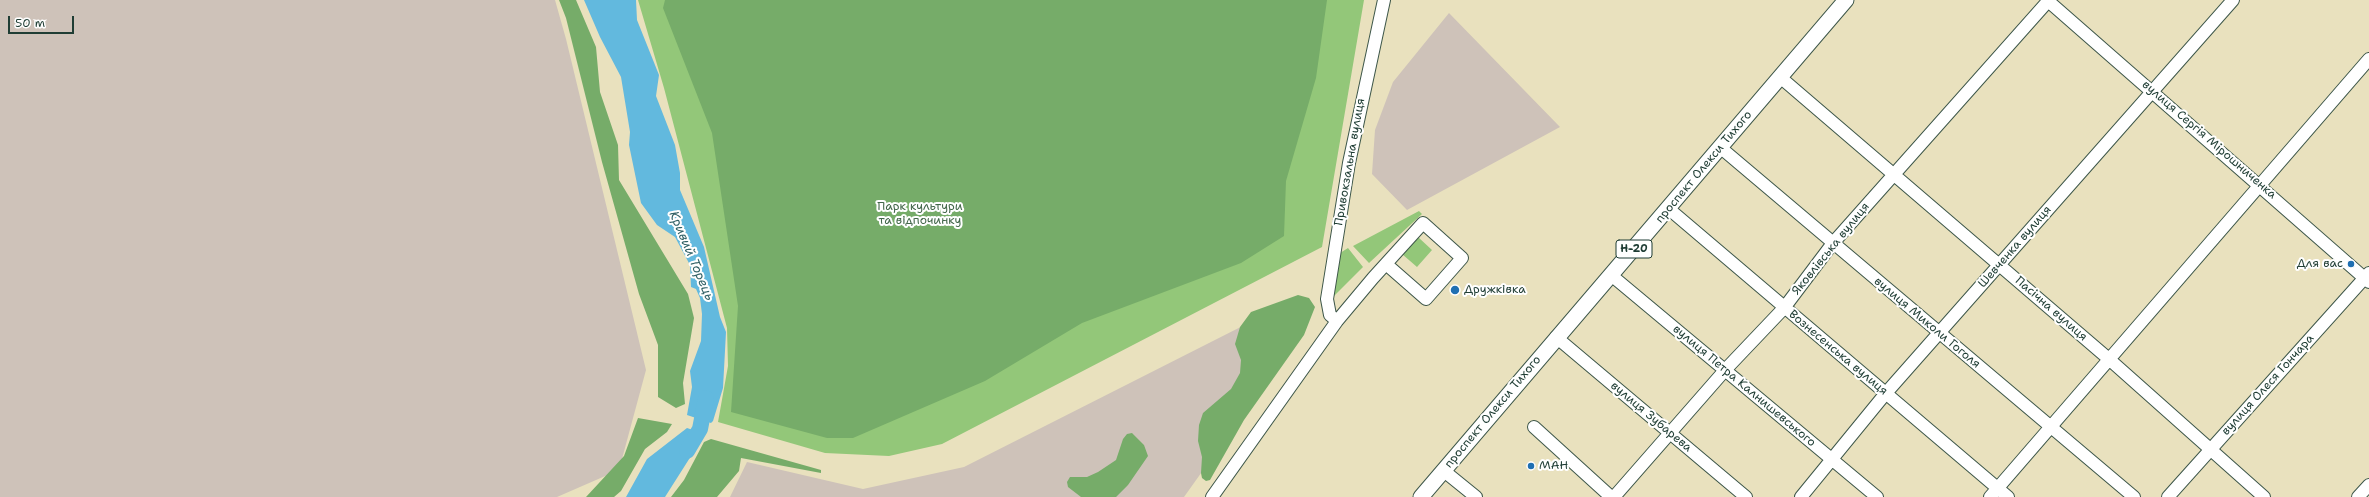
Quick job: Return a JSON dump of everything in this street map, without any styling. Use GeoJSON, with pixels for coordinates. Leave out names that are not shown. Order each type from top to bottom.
{"type":"FeatureCollection","features":[{"type":"Feature","properties":{"kind":"main road","name":"проспект Олекси Тихого"},"geometry":{"type":"LineString","coordinates":[[1421,497],[1556,337],[1669,209],[1846,0]]}},
{"type":"Feature","properties":{"kind":"street","name":"Привокзальна вулиця"},"geometry":{"type":"LineString","coordinates":[[1337,321],[1330,314],[1327,299],[1348,163],[1384,0]]}},
{"type":"Feature","properties":{"kind":"street","name":"вулиця Сергія Мірошниченка"},"geometry":{"type":"LineString","coordinates":[[2048,0],[2261,186],[2368,277]]}},
{"type":"Feature","properties":{"kind":"street","name":"Яковлівська вулиця"},"geometry":{"type":"LineString","coordinates":[[1612,497],[1670,434],[1726,369],[1784,308],[1833,243],[2048,0]]}},
{"type":"Feature","properties":{"kind":"street","name":"Шевченка вулиця"},"geometry":{"type":"LineString","coordinates":[[1801,497],[1832,461],[1886,393],[2233,0]]}},
{"type":"Feature","properties":{"kind":"street"},"geometry":{"type":"LineString","coordinates":[[1994,493],[2261,186],[2369,59]]}},
{"type":"Feature","properties":{"kind":"street","name":"Пасічна вулиця"},"geometry":{"type":"LineString","coordinates":[[1780,77],[2110,360],[2264,497]]}},
{"type":"Feature","properties":{"kind":"street","name":"вулиця Миколи Гоголя"},"geometry":{"type":"LineString","coordinates":[[1721,148],[2134,497]]}},
{"type":"Feature","properties":{"kind":"street","name":"Вознесенська вулиця"},"geometry":{"type":"LineString","coordinates":[[1669,209],[1886,393],[1994,493],[2008,497]]}},
{"type":"Feature","properties":{"kind":"street"},"geometry":{"type":"LineString","coordinates":[[1212,497],[1337,321],[1386,264],[1423,223],[1462,258],[1426,299],[1386,264]]}},
{"type":"Feature","properties":{"kind":"street","name":"вулиця Петра Калнишевського"},"geometry":{"type":"LineString","coordinates":[[1612,275],[1726,369],[1832,461],[1878,497]]}},
{"type":"Feature","properties":{"kind":"street","name":"вулиця Олеся Гончара"},"geometry":{"type":"LineString","coordinates":[[2168,497],[2368,277]]}},
{"type":"Feature","properties":{"kind":"street","name":"вулиця Зубарева"},"geometry":{"type":"LineString","coordinates":[[1556,337],[1746,497]]}},
{"type":"Feature","properties":{"kind":"street"},"geometry":{"type":"LineString","coordinates":[[1534,427],[1612,497]]}},
{"type":"Feature","properties":{"kind":"street"},"geometry":{"type":"LineString","coordinates":[[1444,471],[1476,497]]}},
{"type":"Feature","properties":{"kind":"street"},"geometry":{"type":"LineString","coordinates":[[2358,497],[2369,485]]}},
{"type":"Feature","properties":{"kind":"shaded area"},"geometry":{"type":"Polygon","coordinates":[[[0,0],[555,0],[566,39],[646,370],[619,470],[557,497],[0,497],[0,0]]]}},
{"type":"Feature","properties":{"kind":"shaded area"},"geometry":{"type":"Polygon","coordinates":[[[1449,13],[1560,127],[1407,210],[1372,174],[1375,130],[1393,82],[1449,13]]]}},
{"type":"Feature","properties":{"kind":"shaded area"},"geometry":{"type":"Polygon","coordinates":[[[1292,301],[1308,323],[1184,497],[730,497],[747,462],[863,489],[964,467],[1292,301]]]}},
{"type":"Feature","properties":{"kind":"green space"},"geometry":{"type":"Polygon","coordinates":[[[559,0],[576,0],[596,47],[600,92],[618,145],[619,180],[688,294],[694,318],[683,383],[685,404],[676,408],[658,397],[658,345],[639,294],[602,162],[566,18],[559,0]]]}},
{"type":"Feature","properties":{"kind":"green space","name":"Парк культури та відпочинку"},"geometry":{"type":"Polygon","coordinates":[[[638,0],[1364,0],[1322,247],[942,444],[889,456],[825,453],[718,422],[728,366],[727,328],[664,88],[638,0]]]}},
{"type":"Feature","properties":{"kind":"green space","name":"Парк культури та відпочинку"},"geometry":{"type":"Polygon","coordinates":[[[665,0],[1327,0],[1316,78],[1286,181],[1284,236],[1241,263],[1082,323],[985,381],[853,438],[827,438],[731,412],[738,306],[712,133],[663,8],[665,0]]]}},
{"type":"Feature","properties":{"kind":"green space"},"geometry":{"type":"Polygon","coordinates":[[[1419,211],[1422,214],[1369,263],[1353,246],[1419,211]]]}},
{"type":"Feature","properties":{"kind":"green space"},"geometry":{"type":"Polygon","coordinates":[[[1418,237],[1432,250],[1417,267],[1402,254],[1418,237]]]}},
{"type":"Feature","properties":{"kind":"green space"},"geometry":{"type":"Polygon","coordinates":[[[1348,248],[1363,267],[1332,298],[1337,255],[1348,248]]]}},
{"type":"Feature","properties":{"kind":"green space"},"geometry":{"type":"Polygon","coordinates":[[[1298,295],[1309,298],[1315,307],[1304,335],[1244,420],[1210,480],[1206,481],[1202,478],[1201,473],[1202,457],[1198,441],[1199,425],[1203,413],[1231,389],[1240,373],[1241,360],[1235,344],[1240,327],[1251,312],[1298,295]]]}},
{"type":"Feature","properties":{"kind":"green space"},"geometry":{"type":"Polygon","coordinates":[[[638,418],[672,424],[667,432],[645,449],[621,491],[614,497],[586,497],[624,456],[638,418]]]}},
{"type":"Feature","properties":{"kind":"green space"},"geometry":{"type":"Polygon","coordinates":[[[1132,433],[1144,445],[1148,456],[1128,485],[1116,497],[1081,497],[1068,487],[1067,482],[1070,477],[1087,477],[1098,472],[1116,460],[1123,439],[1127,434],[1132,433]]]}},
{"type":"Feature","properties":{"kind":"green space"},"geometry":{"type":"Polygon","coordinates":[[[711,439],[821,470],[821,473],[741,458],[739,471],[717,497],[671,497],[684,480],[704,442],[711,439]]]}},
{"type":"Feature","properties":{"kind":"water"},"geometry":{"type":"Polygon","coordinates":[[[584,0],[636,0],[637,20],[659,75],[656,96],[675,145],[680,173],[680,190],[704,247],[720,317],[726,332],[723,388],[713,421],[711,423],[687,415],[692,387],[690,371],[701,341],[702,314],[700,298],[696,289],[691,287],[690,265],[675,237],[657,225],[641,203],[629,145],[630,132],[621,77],[600,37],[584,0]]]}},
{"type":"Feature","properties":{"kind":"water"},"geometry":{"type":"Polygon","coordinates":[[[687,428],[705,434],[665,497],[626,497],[647,459],[687,428]]]}},
{"type":"Feature","properties":{"kind":"waterway","name":"Кривий Торець"},"geometry":{"type":"LineString","coordinates":[[687,451],[700,429],[706,398]]}},
{"type":"Feature","properties":{"kind":"place","name":"Для вас"},"geometry":{"type":"Point","coordinates":[2351,264]}},
{"type":"Feature","properties":{"kind":"place","name":"Дружківка"},"geometry":{"type":"Point","coordinates":[1455,290]}},
{"type":"Feature","properties":{"kind":"place","name":"МАН"},"geometry":{"type":"Point","coordinates":[1531,466]}}]}
